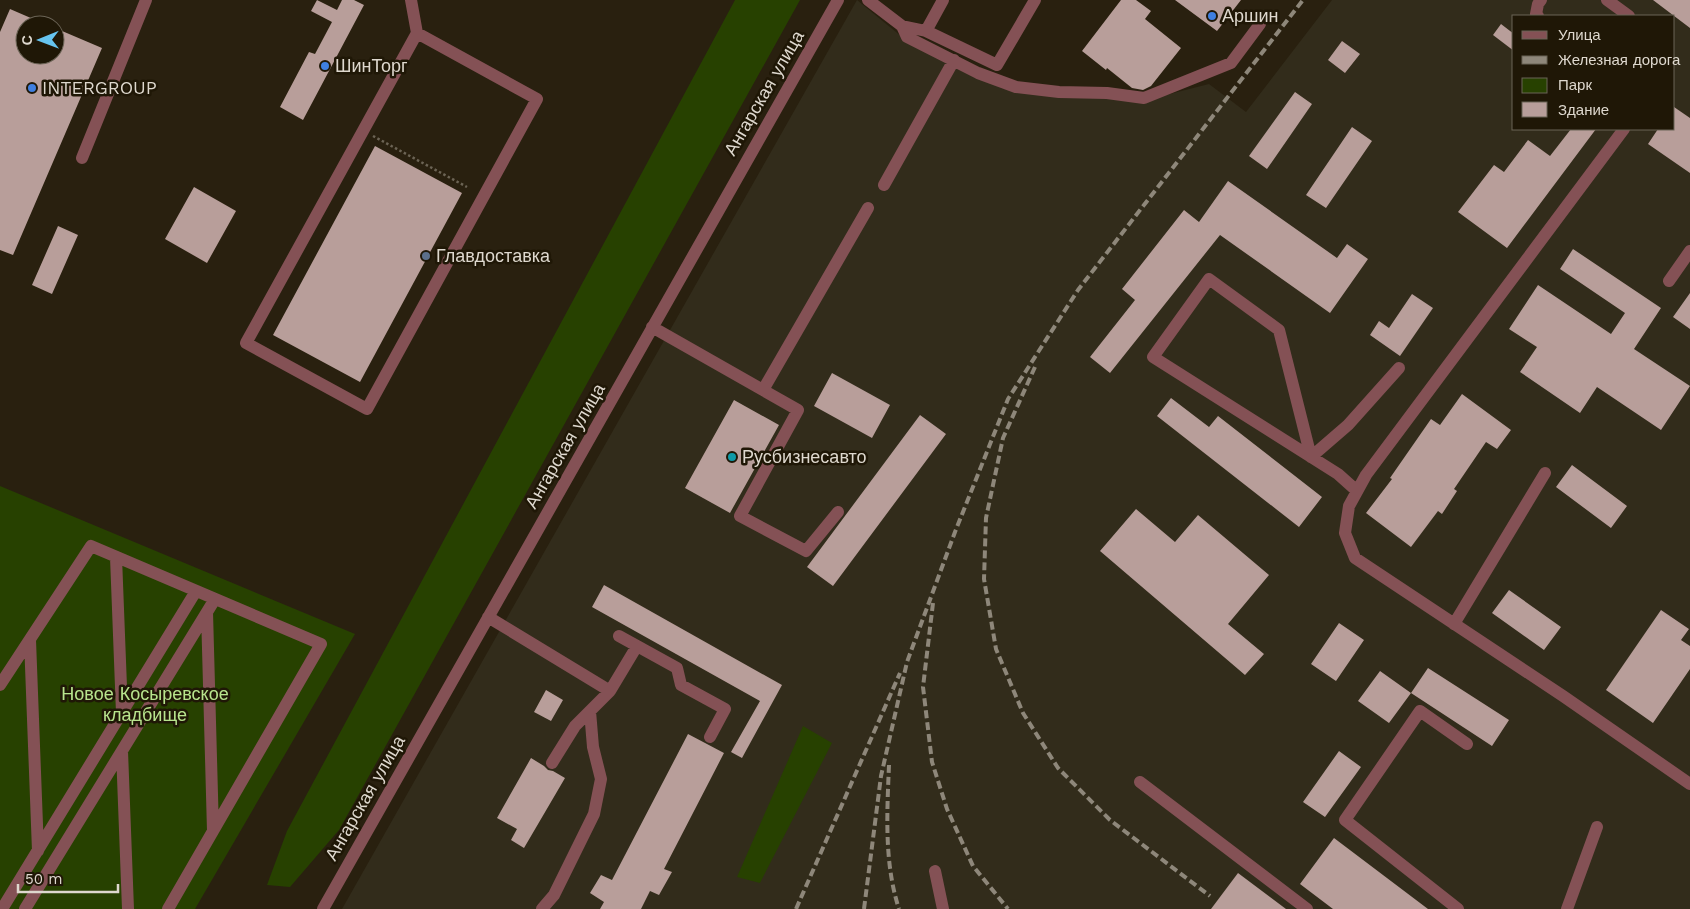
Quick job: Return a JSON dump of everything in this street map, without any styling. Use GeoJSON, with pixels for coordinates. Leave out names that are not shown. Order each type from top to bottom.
{"type":"FeatureCollection","features":[{"type":"Feature","properties":{"kind":"street"},"geometry":{"type":"LineString","coordinates":[[82,158],[146,0]]}},
{"type":"Feature","properties":{"kind":"street"},"geometry":{"type":"LineString","coordinates":[[411,0],[417,33],[246,343],[367,409],[537,99],[417,33]]}},
{"type":"Feature","properties":{"kind":"street","name":"Ангарская улица"},"geometry":{"type":"LineString","coordinates":[[323,909],[838,0]]}},
{"type":"Feature","properties":{"kind":"street"},"geometry":{"type":"LineString","coordinates":[[868,0],[902,26],[926,31],[997,65],[1035,0]]}},
{"type":"Feature","properties":{"kind":"street"},"geometry":{"type":"LineString","coordinates":[[926,31],[944,0]]}},
{"type":"Feature","properties":{"kind":"street"},"geometry":{"type":"LineString","coordinates":[[1537,15],[1538,4],[1541,0]]}},
{"type":"Feature","properties":{"kind":"street"},"geometry":{"type":"LineString","coordinates":[[1607,0],[1628,15]]}},
{"type":"Feature","properties":{"kind":"street"},"geometry":{"type":"LineString","coordinates":[[902,26],[907,37],[978,72],[1016,87],[1059,92],[1106,93],[1144,98],[1230,63],[1260,24]]}},
{"type":"Feature","properties":{"kind":"street"},"geometry":{"type":"LineString","coordinates":[[884,185],[954,60]]}},
{"type":"Feature","properties":{"kind":"street"},"geometry":{"type":"LineString","coordinates":[[1623,130],[1366,476],[1349,506],[1345,533],[1355,558],[1690,784]]}},
{"type":"Feature","properties":{"kind":"street"},"geometry":{"type":"LineString","coordinates":[[764,390],[868,208]]}},
{"type":"Feature","properties":{"kind":"street"},"geometry":{"type":"LineString","coordinates":[[1669,281],[1690,251]]}},
{"type":"Feature","properties":{"kind":"street"},"geometry":{"type":"LineString","coordinates":[[1311,457],[1279,330],[1209,279],[1153,357],[1311,457],[1338,474],[1357,491]]}},
{"type":"Feature","properties":{"kind":"street"},"geometry":{"type":"LineString","coordinates":[[652,327],[798,410],[740,516],[806,552],[838,512]]}},
{"type":"Feature","properties":{"kind":"street"},"geometry":{"type":"LineString","coordinates":[[1311,457],[1348,425],[1399,368]]}},
{"type":"Feature","properties":{"kind":"street"},"geometry":{"type":"LineString","coordinates":[[1454,624],[1545,473]]}},
{"type":"Feature","properties":{"kind":"street"},"geometry":{"type":"LineString","coordinates":[[0,685],[91,546],[321,644],[168,909]]}},
{"type":"Feature","properties":{"kind":"street"},"geometry":{"type":"LineString","coordinates":[[116,556],[122,713]]}},
{"type":"Feature","properties":{"kind":"street"},"geometry":{"type":"LineString","coordinates":[[2,909],[196,591]]}},
{"type":"Feature","properties":{"kind":"street"},"geometry":{"type":"LineString","coordinates":[[25,909],[215,599]]}},
{"type":"Feature","properties":{"kind":"street"},"geometry":{"type":"LineString","coordinates":[[207,612],[213,830]]}},
{"type":"Feature","properties":{"kind":"street"},"geometry":{"type":"LineString","coordinates":[[488,618],[610,691]]}},
{"type":"Feature","properties":{"kind":"street"},"geometry":{"type":"LineString","coordinates":[[619,636],[677,668],[681,685],[725,709],[710,737]]}},
{"type":"Feature","properties":{"kind":"street"},"geometry":{"type":"LineString","coordinates":[[30,640],[38,851]]}},
{"type":"Feature","properties":{"kind":"street"},"geometry":{"type":"LineString","coordinates":[[552,763],[575,726],[610,691],[638,646]]}},
{"type":"Feature","properties":{"kind":"street"},"geometry":{"type":"LineString","coordinates":[[1458,909],[1345,820],[1420,710],[1467,744]]}},
{"type":"Feature","properties":{"kind":"street"},"geometry":{"type":"LineString","coordinates":[[542,909],[554,895],[594,814],[600,780],[593,747],[590,711]]}},
{"type":"Feature","properties":{"kind":"street"},"geometry":{"type":"LineString","coordinates":[[122,751],[128,909]]}},
{"type":"Feature","properties":{"kind":"street"},"geometry":{"type":"LineString","coordinates":[[1140,782],[1307,909]]}},
{"type":"Feature","properties":{"kind":"street"},"geometry":{"type":"LineString","coordinates":[[1567,909],[1597,827]]}},
{"type":"Feature","properties":{"kind":"street"},"geometry":{"type":"LineString","coordinates":[[935,871],[943,909]]}},
{"type":"Feature","properties":{"kind":"street"},"geometry":{"type":"LineString","coordinates":[[35,893],[36,909]]}},
{"type":"Feature","properties":{"kind":"path"},"geometry":{"type":"LineString","coordinates":[[372,136],[466,187]]}},
{"type":"Feature","properties":{"kind":"shaded area"},"geometry":{"type":"Polygon","coordinates":[[[857,0],[907,41],[1001,88],[1031,94],[1146,100],[1209,84],[1246,112],[1332,0],[1690,0],[1690,909],[342,909],[857,0]]]}},
{"type":"Feature","properties":{"kind":"green space"},"geometry":{"type":"Polygon","coordinates":[[[735,0],[800,0],[339,830],[290,887],[267,885],[287,831],[735,0]]]}},
{"type":"Feature","properties":{"kind":"green space","name":"Новое Косыревское кладбище"},"geometry":{"type":"Polygon","coordinates":[[[0,486],[355,634],[195,909],[0,909],[0,486]]]}},
{"type":"Feature","properties":{"kind":"green space"},"geometry":{"type":"Polygon","coordinates":[[[803,726],[832,743],[760,883],[737,877],[803,726]]]}},
{"type":"Feature","properties":{"kind":"building"},"geometry":{"type":"Polygon","coordinates":[[[317,0],[337,10],[342,0],[354,0],[364,5],[303,120],[280,107],[309,52],[315,54],[332,22],[311,11],[317,0]]]}},
{"type":"Feature","properties":{"kind":"building"},"geometry":{"type":"Polygon","coordinates":[[[1121,0],[1136,0],[1151,11],[1145,19],[1181,48],[1151,86],[1143,90],[1132,88],[1082,51],[1121,0]]]}},
{"type":"Feature","properties":{"kind":"building","name":"Аршин"},"geometry":{"type":"Polygon","coordinates":[[[1175,0],[1241,0],[1217,31],[1175,0]]]}},
{"type":"Feature","properties":{"kind":"building"},"geometry":{"type":"Polygon","coordinates":[[[1653,0],[1690,0],[1690,28],[1653,0]]]}},
{"type":"Feature","properties":{"kind":"building"},"geometry":{"type":"Polygon","coordinates":[[[10,9],[24,15],[15,15],[15,65],[65,65],[65,32],[102,48],[13,255],[0,250],[0,32],[10,9]]]}},
{"type":"Feature","properties":{"kind":"building"},"geometry":{"type":"Polygon","coordinates":[[[1501,24],[1512,32],[1512,49],[1493,35],[1501,24]]]}},
{"type":"Feature","properties":{"kind":"building"},"geometry":{"type":"Polygon","coordinates":[[[1342,41],[1360,54],[1345,73],[1328,60],[1342,41]]]}},
{"type":"Feature","properties":{"kind":"building"},"geometry":{"type":"Polygon","coordinates":[[[1295,92],[1312,104],[1267,169],[1249,156],[1295,92]]]}},
{"type":"Feature","properties":{"kind":"building"},"geometry":{"type":"Polygon","coordinates":[[[1675,108],[1690,118],[1690,173],[1648,144],[1657,130],[1675,130],[1675,108]]]}},
{"type":"Feature","properties":{"kind":"building"},"geometry":{"type":"Polygon","coordinates":[[[1352,127],[1372,141],[1326,208],[1306,195],[1352,127]]]}},
{"type":"Feature","properties":{"kind":"building"},"geometry":{"type":"Polygon","coordinates":[[[1570,130],[1595,130],[1507,248],[1458,212],[1494,165],[1504,172],[1528,140],[1550,156],[1570,130]]]}},
{"type":"Feature","properties":{"kind":"building"},"geometry":{"type":"Polygon","coordinates":[[[375,146],[462,193],[360,382],[273,335],[375,146]]]}},
{"type":"Feature","properties":{"kind":"building"},"geometry":{"type":"Polygon","coordinates":[[[1228,181],[1337,258],[1347,244],[1368,259],[1330,313],[1220,235],[1110,373],[1090,357],[1135,300],[1122,289],[1184,210],[1199,222],[1228,181]]]}},
{"type":"Feature","properties":{"kind":"building"},"geometry":{"type":"Polygon","coordinates":[[[194,187],[236,211],[207,263],[165,239],[194,187]]]}},
{"type":"Feature","properties":{"kind":"building"},"geometry":{"type":"Polygon","coordinates":[[[58,226],[78,235],[52,294],[32,285],[58,226]]]}},
{"type":"Feature","properties":{"kind":"building"},"geometry":{"type":"Polygon","coordinates":[[[1573,249],[1661,308],[1634,349],[1690,386],[1661,430],[1597,387],[1580,413],[1520,372],[1537,347],[1509,329],[1538,285],[1611,334],[1625,313],[1560,269],[1573,249]]]}},
{"type":"Feature","properties":{"kind":"building"},"geometry":{"type":"Polygon","coordinates":[[[1690,293],[1690,329],[1673,317],[1690,293]]]}},
{"type":"Feature","properties":{"kind":"building"},"geometry":{"type":"Polygon","coordinates":[[[1412,294],[1433,308],[1400,356],[1370,335],[1379,321],[1389,328],[1412,294]]]}},
{"type":"Feature","properties":{"kind":"building"},"geometry":{"type":"Polygon","coordinates":[[[832,373],[890,405],[872,438],[814,406],[832,373]]]}},
{"type":"Feature","properties":{"kind":"building"},"geometry":{"type":"Polygon","coordinates":[[[1462,394],[1511,430],[1497,449],[1486,442],[1454,489],[1457,491],[1442,514],[1438,511],[1411,547],[1366,513],[1392,479],[1390,478],[1431,419],[1440,425],[1462,394]]]}},
{"type":"Feature","properties":{"kind":"building"},"geometry":{"type":"Polygon","coordinates":[[[1171,398],[1209,427],[1218,416],[1322,497],[1299,527],[1157,416],[1171,398]]]}},
{"type":"Feature","properties":{"kind":"building","name":"Русбизнесавто"},"geometry":{"type":"Polygon","coordinates":[[[734,400],[779,425],[730,513],[685,488],[734,400]]]}},
{"type":"Feature","properties":{"kind":"building"},"geometry":{"type":"Polygon","coordinates":[[[920,415],[946,434],[833,586],[807,567],[920,415]]]}},
{"type":"Feature","properties":{"kind":"building"},"geometry":{"type":"Polygon","coordinates":[[[1572,465],[1627,506],[1611,528],[1556,487],[1572,465]]]}},
{"type":"Feature","properties":{"kind":"building"},"geometry":{"type":"Polygon","coordinates":[[[1136,509],[1175,542],[1198,515],[1269,575],[1228,624],[1264,654],[1245,675],[1100,551],[1136,509]]]}},
{"type":"Feature","properties":{"kind":"building"},"geometry":{"type":"Polygon","coordinates":[[[604,585],[782,685],[742,758],[731,752],[760,701],[592,607],[604,585]]]}},
{"type":"Feature","properties":{"kind":"building"},"geometry":{"type":"Polygon","coordinates":[[[1509,590],[1561,627],[1544,650],[1492,613],[1509,590]]]}},
{"type":"Feature","properties":{"kind":"building"},"geometry":{"type":"Polygon","coordinates":[[[1661,610],[1689,629],[1681,640],[1690,646],[1690,669],[1653,723],[1606,690],[1661,610]]]}},
{"type":"Feature","properties":{"kind":"building"},"geometry":{"type":"Polygon","coordinates":[[[1339,623],[1364,640],[1336,681],[1311,664],[1339,623]]]}},
{"type":"Feature","properties":{"kind":"building"},"geometry":{"type":"Polygon","coordinates":[[[1428,668],[1509,720],[1492,746],[1411,693],[1428,668]]]}},
{"type":"Feature","properties":{"kind":"building"},"geometry":{"type":"Polygon","coordinates":[[[1380,671],[1411,693],[1389,723],[1358,701],[1380,671]]]}},
{"type":"Feature","properties":{"kind":"building"},"geometry":{"type":"Polygon","coordinates":[[[546,690],[563,700],[551,721],[534,712],[546,690]]]}},
{"type":"Feature","properties":{"kind":"building"},"geometry":{"type":"Polygon","coordinates":[[[688,734],[724,753],[664,869],[672,872],[659,895],[650,891],[641,909],[600,909],[604,902],[590,893],[601,875],[612,880],[688,734]]]}},
{"type":"Feature","properties":{"kind":"building"},"geometry":{"type":"Polygon","coordinates":[[[1339,751],[1361,767],[1325,817],[1303,802],[1339,751]]]}},
{"type":"Feature","properties":{"kind":"building"},"geometry":{"type":"Polygon","coordinates":[[[531,758],[548,770],[565,778],[524,848],[511,840],[517,829],[497,818],[531,758]]]}},
{"type":"Feature","properties":{"kind":"building"},"geometry":{"type":"Polygon","coordinates":[[[1334,838],[1428,909],[1333,909],[1300,884],[1334,838]]]}},
{"type":"Feature","properties":{"kind":"building"},"geometry":{"type":"Polygon","coordinates":[[[1238,873],[1286,909],[1211,909],[1238,873]]]}},
{"type":"Feature","properties":{"kind":"railway"},"geometry":{"type":"LineString","coordinates":[[864,909],[881,776],[907,662],[955,532],[1008,399],[1078,290],[1303,0]]}},
{"type":"Feature","properties":{"kind":"railway"},"geometry":{"type":"LineString","coordinates":[[1035,367],[1003,438],[986,518],[984,579],[996,649],[1023,713],[1058,768],[1110,820],[1210,896]]}},
{"type":"Feature","properties":{"kind":"railway"},"geometry":{"type":"LineString","coordinates":[[933,603],[923,687],[932,762],[947,809],[973,866],[1008,909]]}},
{"type":"Feature","properties":{"kind":"railway"},"geometry":{"type":"LineString","coordinates":[[796,909],[900,673]]}},
{"type":"Feature","properties":{"kind":"railway"},"geometry":{"type":"LineString","coordinates":[[889,765],[887,820],[889,856],[894,892],[899,909]]}},
{"type":"Feature","properties":{"kind":"place","name":"Аршин"},"geometry":{"type":"Point","coordinates":[1212,16]}},
{"type":"Feature","properties":{"kind":"place","name":"ШинТорг"},"geometry":{"type":"Point","coordinates":[325,66]}},
{"type":"Feature","properties":{"kind":"place","name":"INTERGROUP"},"geometry":{"type":"Point","coordinates":[32,88]}},
{"type":"Feature","properties":{"kind":"place","name":"Главдоставка"},"geometry":{"type":"Point","coordinates":[426,256]}},
{"type":"Feature","properties":{"kind":"place","name":"Русбизнесавто"},"geometry":{"type":"Point","coordinates":[732,457]}}]}
